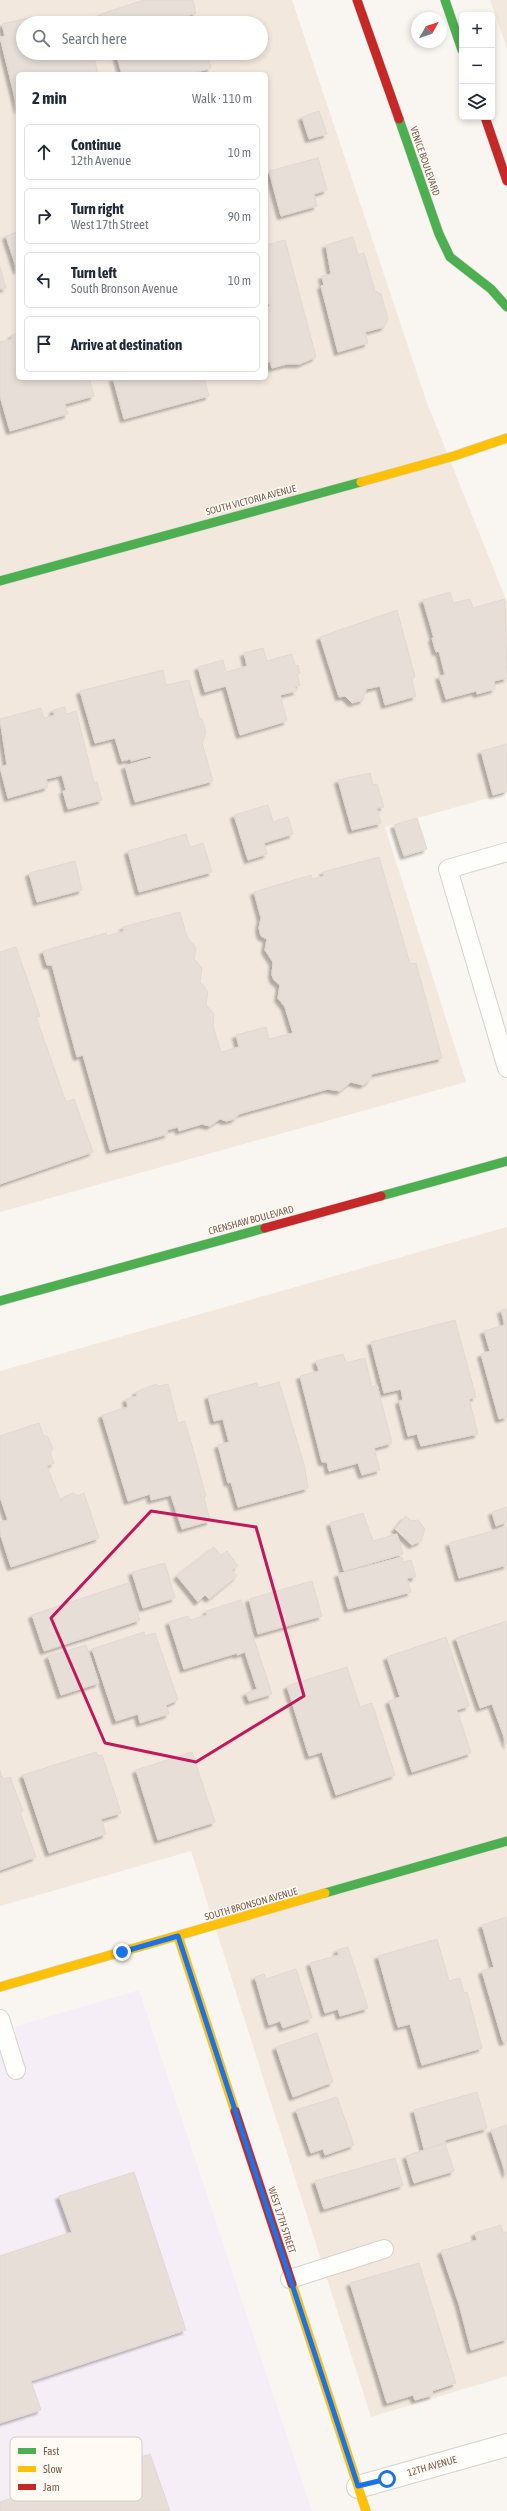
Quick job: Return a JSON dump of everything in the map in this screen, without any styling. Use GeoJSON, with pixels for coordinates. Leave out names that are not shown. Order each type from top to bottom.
{"type":"FeatureCollection","features":[{"type":"Feature","properties":{"kind":"street","name":"VENICE BOULEVARD"},"geometry":{"type":"LineString","coordinates":[[357,0],[439,234],[450,257],[469,274],[491,289],[507,307]]}},
{"type":"Feature","properties":{"kind":"street"},"geometry":{"type":"LineString","coordinates":[[445,0],[461,48]]}},
{"type":"Feature","properties":{"kind":"street"},"geometry":{"type":"LineString","coordinates":[[486,120],[507,181]]}},
{"type":"Feature","properties":{"kind":"street","name":"SOUTH VICTORIA AVENUE"},"geometry":{"type":"LineString","coordinates":[[0,581],[454,456],[507,438]]}},
{"type":"Feature","properties":{"kind":"street","name":"CRENSHAW BOULEVARD"},"geometry":{"type":"LineString","coordinates":[[0,1300],[507,1161]]}},
{"type":"Feature","properties":{"kind":"street","name":"SOUTH BRONSON AVENUE"},"geometry":{"type":"LineString","coordinates":[[0,1987],[507,1841]]}},
{"type":"Feature","properties":{"kind":"street","name":"WEST 17TH STREET"},"geometry":{"type":"LineString","coordinates":[[178,1936],[366,2511]]}},
{"type":"Feature","properties":{"kind":"street","name":"12TH AVENUE"},"geometry":{"type":"LineString","coordinates":[[358,2486],[507,2445]]}},
{"type":"Feature","properties":{"kind":"lane"},"geometry":{"type":"LineString","coordinates":[[507,852],[448,869],[503,1040],[507,1068]]}},
{"type":"Feature","properties":{"kind":"lane"},"geometry":{"type":"LineString","coordinates":[[0,2019],[16,2070]]}},
{"type":"Feature","properties":{"kind":"lane"},"geometry":{"type":"LineString","coordinates":[[290,2279],[384,2249]]}},
{"type":"Feature","properties":{"kind":"highlighted area"},"geometry":{"type":"Polygon","coordinates":[[[151,1511],[256,1527],[304,1696],[196,1762],[105,1743],[51,1618],[151,1511]]]}},
{"type":"Feature","properties":{"kind":"shaded area"},"geometry":{"type":"Polygon","coordinates":[[[0,0],[292,0],[427,403],[507,602],[507,793],[385,827],[466,1082],[0,1212],[0,0]]]}},
{"type":"Feature","properties":{"kind":"shaded area"},"geometry":{"type":"Polygon","coordinates":[[[490,0],[507,0],[507,48],[495,12],[490,0]]]}},
{"type":"Feature","properties":{"kind":"shaded area"},"geometry":{"type":"Polygon","coordinates":[[[507,1227],[507,2376],[371,2417],[191,1851],[0,1906],[0,1371],[507,1227]]]}},
{"type":"Feature","properties":{"kind":"shaded area"},"geometry":{"type":"Polygon","coordinates":[[[139,1990],[312,2511],[0,2511],[0,2031],[139,1990]]]}},
{"type":"Feature","properties":{"kind":"building"},"geometry":{"type":"Polygon","coordinates":[[[144,0],[193,0],[196,13],[186,16],[102,16],[101,14],[144,0]]]}},
{"type":"Feature","properties":{"kind":"building"},"geometry":{"type":"Polygon","coordinates":[[[16,21],[16,60],[95,60],[98,72],[16,72],[16,102],[0,37],[5,36],[2,24],[16,21]]]}},
{"type":"Feature","properties":{"kind":"building"},"geometry":{"type":"Polygon","coordinates":[[[118,60],[209,60],[211,68],[197,72],[121,72],[118,60]]]}},
{"type":"Feature","properties":{"kind":"building"},"geometry":{"type":"Polygon","coordinates":[[[319,111],[327,134],[309,139],[302,117],[319,111]]]}},
{"type":"Feature","properties":{"kind":"building"},"geometry":{"type":"Polygon","coordinates":[[[318,158],[327,190],[314,194],[317,206],[281,216],[269,171],[318,158]]]}},
{"type":"Feature","properties":{"kind":"building"},"geometry":{"type":"Polygon","coordinates":[[[16,233],[16,267],[6,236],[16,233]]]}},
{"type":"Feature","properties":{"kind":"building"},"geometry":{"type":"Polygon","coordinates":[[[353,237],[358,255],[364,253],[375,291],[381,294],[388,319],[384,327],[365,332],[368,343],[338,352],[321,286],[324,285],[322,276],[331,274],[326,245],[353,237]]]}},
{"type":"Feature","properties":{"kind":"building"},"geometry":{"type":"Polygon","coordinates":[[[285,240],[316,357],[300,364],[287,364],[272,368],[270,361],[268,362],[268,307],[270,306],[268,302],[268,244],[285,240]]]}},
{"type":"Feature","properties":{"kind":"building"},"geometry":{"type":"Polygon","coordinates":[[[0,267],[6,288],[0,289],[0,267]]]}},
{"type":"Feature","properties":{"kind":"building"},"geometry":{"type":"Polygon","coordinates":[[[16,334],[16,380],[90,380],[94,396],[65,404],[68,414],[10,431],[0,396],[0,342],[12,339],[12,335],[16,334]]]}},
{"type":"Feature","properties":{"kind":"building"},"geometry":{"type":"Polygon","coordinates":[[[114,380],[205,380],[209,396],[124,419],[114,380]]]}},
{"type":"Feature","properties":{"kind":"building"},"geometry":{"type":"Polygon","coordinates":[[[450,592],[453,603],[470,599],[473,608],[505,599],[507,678],[494,681],[495,689],[477,694],[476,691],[446,699],[439,676],[445,675],[439,651],[436,652],[432,638],[434,638],[423,600],[450,592]]]}},
{"type":"Feature","properties":{"kind":"building"},"geometry":{"type":"Polygon","coordinates":[[[397,610],[415,677],[411,677],[416,696],[385,705],[380,686],[366,689],[363,700],[352,703],[345,696],[339,697],[320,637],[397,610]]]}},
{"type":"Feature","properties":{"kind":"building"},"geometry":{"type":"Polygon","coordinates":[[[263,648],[267,661],[292,654],[295,666],[298,665],[300,673],[297,674],[300,685],[295,687],[297,691],[280,695],[287,721],[240,735],[226,686],[205,692],[198,667],[223,660],[226,672],[247,666],[244,653],[263,648]]]}},
{"type":"Feature","properties":{"kind":"building"},"geometry":{"type":"Polygon","coordinates":[[[163,670],[166,685],[189,680],[199,717],[202,719],[206,733],[202,743],[213,781],[135,802],[125,766],[152,758],[150,756],[131,761],[130,759],[122,761],[115,738],[95,743],[80,691],[163,670]]]}},
{"type":"Feature","properties":{"kind":"building"},"geometry":{"type":"Polygon","coordinates":[[[65,707],[66,714],[76,711],[94,783],[97,782],[102,800],[68,809],[63,791],[66,790],[62,775],[46,779],[48,787],[8,798],[0,767],[7,765],[0,719],[41,708],[44,718],[55,715],[53,710],[65,707]]]}},
{"type":"Feature","properties":{"kind":"building"},"geometry":{"type":"Polygon","coordinates":[[[507,744],[507,791],[493,795],[481,751],[507,744]]]}},
{"type":"Feature","properties":{"kind":"building"},"geometry":{"type":"Polygon","coordinates":[[[370,773],[373,785],[377,784],[384,807],[377,808],[381,823],[352,830],[338,780],[370,773]]]}},
{"type":"Feature","properties":{"kind":"building"},"geometry":{"type":"Polygon","coordinates":[[[268,805],[273,822],[288,817],[293,834],[264,843],[267,854],[248,860],[234,815],[268,805]]]}},
{"type":"Feature","properties":{"kind":"building"},"geometry":{"type":"Polygon","coordinates":[[[417,818],[427,849],[404,856],[394,825],[417,818]]]}},
{"type":"Feature","properties":{"kind":"building"},"geometry":{"type":"Polygon","coordinates":[[[186,834],[190,847],[203,843],[212,872],[139,892],[128,851],[186,834]]]}},
{"type":"Feature","properties":{"kind":"building"},"geometry":{"type":"Polygon","coordinates":[[[379,857],[410,964],[416,963],[442,1058],[372,1074],[370,1080],[363,1085],[351,1082],[340,1091],[328,1089],[239,1114],[235,1119],[226,1121],[220,1119],[210,1126],[202,1124],[179,1131],[178,1127],[167,1130],[168,1134],[110,1150],[83,1055],[77,1057],[52,965],[47,965],[43,951],[106,933],[107,936],[124,931],[123,927],[180,912],[187,937],[196,948],[194,959],[202,968],[200,982],[208,991],[206,1005],[214,1014],[213,1026],[221,1052],[239,1047],[236,1035],[266,1027],[269,1039],[293,1033],[285,1007],[278,998],[280,985],[274,980],[272,975],[273,962],[265,950],[267,939],[261,936],[259,928],[261,918],[254,892],[311,875],[312,879],[324,876],[323,872],[379,857]]]}},
{"type":"Feature","properties":{"kind":"building"},"geometry":{"type":"Polygon","coordinates":[[[75,861],[82,890],[37,902],[29,873],[75,861]]]}},
{"type":"Feature","properties":{"kind":"building"},"geometry":{"type":"Polygon","coordinates":[[[16,947],[40,1016],[36,1017],[66,1102],[74,1099],[93,1152],[0,1184],[0,952],[16,947]]]}},
{"type":"Feature","properties":{"kind":"building"},"geometry":{"type":"Polygon","coordinates":[[[507,1309],[507,1417],[499,1419],[481,1354],[490,1351],[484,1331],[505,1325],[501,1310],[507,1309]]]}},
{"type":"Feature","properties":{"kind":"building"},"geometry":{"type":"Polygon","coordinates":[[[455,1320],[476,1397],[469,1399],[478,1434],[421,1446],[417,1434],[408,1436],[399,1401],[403,1400],[401,1389],[384,1393],[371,1342],[455,1320]]]}},
{"type":"Feature","properties":{"kind":"building"},"geometry":{"type":"Polygon","coordinates":[[[343,1354],[346,1363],[365,1358],[372,1387],[377,1385],[392,1443],[374,1448],[380,1470],[362,1475],[358,1463],[329,1471],[327,1462],[322,1462],[300,1376],[319,1371],[316,1361],[343,1354]]]}},
{"type":"Feature","properties":{"kind":"building"},"geometry":{"type":"Polygon","coordinates":[[[279,1382],[304,1464],[308,1488],[238,1507],[231,1482],[228,1483],[218,1445],[229,1442],[223,1419],[214,1421],[208,1396],[257,1383],[258,1388],[279,1382]]]}},
{"type":"Feature","properties":{"kind":"building"},"geometry":{"type":"Polygon","coordinates":[[[156,1384],[158,1386],[168,1384],[178,1423],[185,1421],[206,1496],[204,1497],[210,1521],[182,1529],[171,1495],[151,1500],[150,1494],[128,1501],[102,1415],[128,1407],[126,1399],[137,1396],[136,1392],[156,1384]]]}},
{"type":"Feature","properties":{"kind":"building"},"geometry":{"type":"Polygon","coordinates":[[[39,1423],[43,1435],[48,1437],[53,1449],[50,1453],[54,1463],[47,1466],[61,1502],[64,1497],[73,1493],[78,1496],[84,1493],[99,1538],[11,1567],[0,1533],[0,1522],[8,1520],[0,1497],[0,1436],[39,1423]]]}},
{"type":"Feature","properties":{"kind":"building"},"geometry":{"type":"Polygon","coordinates":[[[507,1507],[507,1522],[496,1526],[492,1512],[507,1507]]]}},
{"type":"Feature","properties":{"kind":"building"},"geometry":{"type":"Polygon","coordinates":[[[363,1513],[373,1541],[397,1534],[403,1554],[344,1571],[330,1523],[363,1513]]]}},
{"type":"Feature","properties":{"kind":"building"},"geometry":{"type":"Polygon","coordinates":[[[406,1516],[411,1521],[418,1520],[425,1529],[421,1541],[412,1545],[395,1529],[406,1516]]]}},
{"type":"Feature","properties":{"kind":"building"},"geometry":{"type":"Polygon","coordinates":[[[507,1527],[507,1565],[459,1578],[449,1543],[507,1527]]]}},
{"type":"Feature","properties":{"kind":"building"},"geometry":{"type":"Polygon","coordinates":[[[214,1547],[221,1556],[227,1551],[238,1566],[232,1570],[237,1576],[209,1599],[205,1595],[198,1602],[177,1576],[214,1547]]]}},
{"type":"Feature","properties":{"kind":"building"},"geometry":{"type":"Polygon","coordinates":[[[402,1557],[403,1562],[411,1560],[416,1577],[407,1578],[411,1592],[348,1609],[338,1574],[402,1557]]]}},
{"type":"Feature","properties":{"kind":"building"},"geometry":{"type":"Polygon","coordinates":[[[165,1563],[175,1598],[143,1608],[132,1572],[165,1563]]]}},
{"type":"Feature","properties":{"kind":"building"},"geometry":{"type":"Polygon","coordinates":[[[312,1581],[322,1616],[258,1634],[249,1599],[312,1581]]]}},
{"type":"Feature","properties":{"kind":"building"},"geometry":{"type":"Polygon","coordinates":[[[128,1583],[140,1620],[44,1651],[32,1615],[128,1583]]]}},
{"type":"Feature","properties":{"kind":"building"},"geometry":{"type":"Polygon","coordinates":[[[241,1600],[272,1694],[249,1701],[246,1693],[257,1689],[245,1652],[184,1669],[169,1622],[188,1616],[190,1620],[207,1615],[206,1611],[241,1600]]]}},
{"type":"Feature","properties":{"kind":"building"},"geometry":{"type":"Polygon","coordinates":[[[507,1621],[507,1745],[492,1704],[480,1708],[456,1638],[507,1621]]]}},
{"type":"Feature","properties":{"kind":"building"},"geometry":{"type":"Polygon","coordinates":[[[144,1632],[145,1636],[155,1633],[178,1700],[166,1705],[169,1714],[140,1723],[138,1714],[116,1721],[92,1649],[144,1632]]]}},
{"type":"Feature","properties":{"kind":"building"},"geometry":{"type":"Polygon","coordinates":[[[446,1637],[469,1706],[457,1710],[471,1753],[412,1772],[389,1701],[400,1697],[387,1657],[446,1637]]]}},
{"type":"Feature","properties":{"kind":"building"},"geometry":{"type":"Polygon","coordinates":[[[86,1645],[99,1683],[61,1695],[48,1656],[86,1645]]]}},
{"type":"Feature","properties":{"kind":"building"},"geometry":{"type":"Polygon","coordinates":[[[347,1667],[360,1707],[372,1703],[395,1775],[336,1795],[322,1752],[309,1756],[287,1686],[347,1667]]]}},
{"type":"Feature","properties":{"kind":"building"},"geometry":{"type":"Polygon","coordinates":[[[96,1752],[98,1756],[102,1755],[121,1813],[101,1819],[106,1834],[49,1853],[23,1775],[96,1752]]]}},
{"type":"Feature","properties":{"kind":"building"},"geometry":{"type":"Polygon","coordinates":[[[192,1752],[215,1822],[158,1840],[136,1770],[192,1752]]]}},
{"type":"Feature","properties":{"kind":"building"},"geometry":{"type":"Polygon","coordinates":[[[0,1771],[3,1779],[10,1777],[23,1811],[20,1812],[36,1857],[0,1870],[0,1771]]]}},
{"type":"Feature","properties":{"kind":"building"},"geometry":{"type":"Polygon","coordinates":[[[507,1917],[507,2041],[503,2042],[482,1971],[494,1967],[482,1925],[507,1917]]]}},
{"type":"Feature","properties":{"kind":"building"},"geometry":{"type":"Polygon","coordinates":[[[437,1939],[449,1981],[460,1978],[464,1993],[467,1992],[482,2048],[422,2065],[410,2024],[398,2027],[378,1956],[437,1939]]]}},
{"type":"Feature","properties":{"kind":"building"},"geometry":{"type":"Polygon","coordinates":[[[348,1947],[368,2008],[340,2016],[338,2009],[325,2013],[310,1963],[339,1955],[337,1950],[348,1947]]]}},
{"type":"Feature","properties":{"kind":"building"},"geometry":{"type":"Polygon","coordinates":[[[296,1969],[312,2018],[283,2028],[280,2021],[269,2025],[255,1977],[264,1974],[266,1979],[296,1969]]]}},
{"type":"Feature","properties":{"kind":"building"},"geometry":{"type":"Polygon","coordinates":[[[317,2033],[333,2082],[293,2097],[276,2047],[317,2033]]]}},
{"type":"Feature","properties":{"kind":"building"},"geometry":{"type":"Polygon","coordinates":[[[477,2092],[487,2128],[445,2140],[445,2143],[424,2149],[414,2110],[477,2092]]]}},
{"type":"Feature","properties":{"kind":"building"},"geometry":{"type":"Polygon","coordinates":[[[337,2097],[354,2145],[325,2155],[323,2149],[311,2153],[296,2110],[337,2097]]]}},
{"type":"Feature","properties":{"kind":"building"},"geometry":{"type":"Polygon","coordinates":[[[507,2125],[507,2174],[506,2174],[491,2130],[507,2125]]]}},
{"type":"Feature","properties":{"kind":"building"},"geometry":{"type":"Polygon","coordinates":[[[445,2143],[454,2171],[414,2183],[406,2156],[445,2143]]]}},
{"type":"Feature","properties":{"kind":"building"},"geometry":{"type":"Polygon","coordinates":[[[395,2158],[403,2185],[324,2209],[315,2181],[395,2158]]]}},
{"type":"Feature","properties":{"kind":"building"},"geometry":{"type":"Polygon","coordinates":[[[134,2172],[186,2330],[31,2381],[41,2410],[0,2423],[0,2256],[72,2232],[59,2196],[134,2172]]]}},
{"type":"Feature","properties":{"kind":"building"},"geometry":{"type":"Polygon","coordinates":[[[501,2225],[503,2233],[507,2232],[507,2339],[471,2350],[459,2304],[441,2251],[477,2240],[475,2233],[501,2225]]]}},
{"type":"Feature","properties":{"kind":"building"},"geometry":{"type":"Polygon","coordinates":[[[419,2263],[456,2383],[432,2391],[433,2395],[415,2400],[413,2395],[387,2403],[350,2283],[419,2263]]]}},
{"type":"Feature","properties":{"kind":"building"},"geometry":{"type":"Polygon","coordinates":[[[150,2454],[170,2511],[0,2511],[0,2502],[10,2499],[10,2501],[142,2501],[142,2457],[150,2454]]]}},
{"type":"Feature","properties":{"kind":"traffic: fast"},"geometry":{"type":"LineString","coordinates":[[445,0],[461,48]]}},
{"type":"Feature","properties":{"kind":"traffic: fast"},"geometry":{"type":"LineString","coordinates":[[399,119],[439,234],[450,257],[491,289],[507,307]]}},
{"type":"Feature","properties":{"kind":"traffic: fast"},"geometry":{"type":"LineString","coordinates":[[0,581],[361,482]]}},
{"type":"Feature","properties":{"kind":"traffic: fast"},"geometry":{"type":"LineString","coordinates":[[381,1196],[507,1161]]}},
{"type":"Feature","properties":{"kind":"traffic: fast"},"geometry":{"type":"LineString","coordinates":[[0,1301],[265,1228]]}},
{"type":"Feature","properties":{"kind":"traffic: fast"},"geometry":{"type":"LineString","coordinates":[[325,1893],[507,1841]]}},
{"type":"Feature","properties":{"kind":"traffic: slow"},"geometry":{"type":"LineString","coordinates":[[361,482],[454,456],[507,438]]}},
{"type":"Feature","properties":{"kind":"traffic: slow"},"geometry":{"type":"LineString","coordinates":[[0,1987],[325,1893]]}},
{"type":"Feature","properties":{"kind":"traffic: slow"},"geometry":{"type":"LineString","coordinates":[[178,1936],[235,2111]]}},
{"type":"Feature","properties":{"kind":"traffic: slow"},"geometry":{"type":"LineString","coordinates":[[292,2284],[366,2511]]}},
{"type":"Feature","properties":{"kind":"traffic: jam"},"geometry":{"type":"LineString","coordinates":[[357,0],[399,119]]}},
{"type":"Feature","properties":{"kind":"traffic: jam"},"geometry":{"type":"LineString","coordinates":[[486,120],[507,181]]}},
{"type":"Feature","properties":{"kind":"traffic: jam"},"geometry":{"type":"LineString","coordinates":[[265,1228],[381,1196]]}},
{"type":"Feature","properties":{"kind":"traffic: jam"},"geometry":{"type":"LineString","coordinates":[[235,2111],[292,2284]]}},
{"type":"Feature","properties":{"kind":"route"},"geometry":{"type":"LineString","coordinates":[[122,1952],[178,1936],[358,2486],[387,2479]]}}]}
